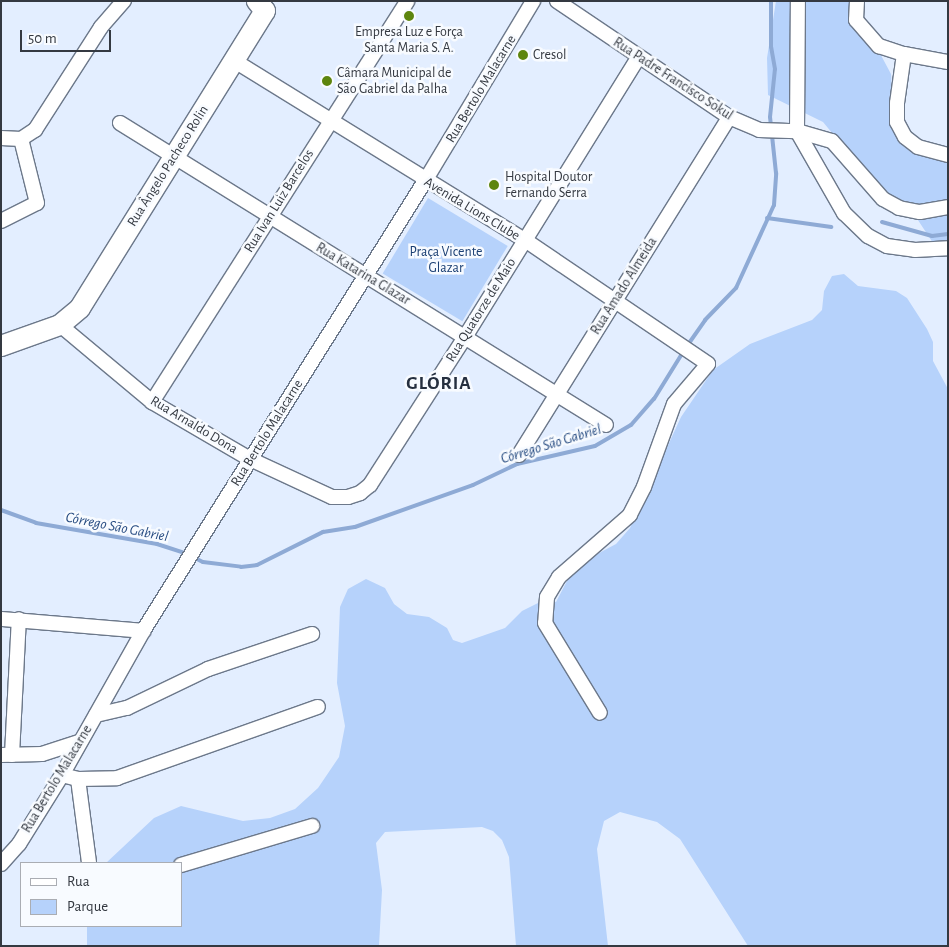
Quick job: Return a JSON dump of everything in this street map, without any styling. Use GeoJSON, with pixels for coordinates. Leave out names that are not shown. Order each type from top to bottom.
{"type":"FeatureCollection","features":[{"type":"Feature","properties":{"kind":"street"},"geometry":{"type":"LineString","coordinates":[[1,138],[21,139],[35,130],[101,27],[124,1]]}},
{"type":"Feature","properties":{"kind":"street","name":"Rua Ivan Luiz Barcelos"},"geometry":{"type":"LineString","coordinates":[[152,402],[328,120],[407,1]]}},
{"type":"Feature","properties":{"kind":"street","name":"Rua Bertolo Malacarne"},"geometry":{"type":"LineString","coordinates":[[1,864],[18,844],[62,775],[78,742],[96,715],[192,552],[425,181],[533,1]]}},
{"type":"Feature","properties":{"kind":"street","name":"Rua Padre Francisco Sokul"},"geometry":{"type":"LineString","coordinates":[[557,1],[638,58],[728,117],[764,131],[796,131],[832,141],[884,200],[899,208],[920,212],[948,207]]}},
{"type":"Feature","properties":{"kind":"street"},"geometry":{"type":"LineString","coordinates":[[798,1],[796,131],[844,213],[868,236],[886,246],[915,250],[948,248]]}},
{"type":"Feature","properties":{"kind":"street"},"geometry":{"type":"LineString","coordinates":[[857,1],[856,20],[863,31],[879,46],[904,54],[948,62]]}},
{"type":"Feature","properties":{"kind":"street","name":"Rua Ângelo Pacheco Rolin"},"geometry":{"type":"LineString","coordinates":[[60,325],[80,308],[175,157],[264,4]]}},
{"type":"Feature","properties":{"kind":"street"},"geometry":{"type":"LineString","coordinates":[[904,54],[897,103],[898,122],[905,137],[918,146],[948,155]]}},
{"type":"Feature","properties":{"kind":"street","name":"Rua Quatorze de Maio"},"geometry":{"type":"LineString","coordinates":[[370,485],[465,337],[638,58]]}},
{"type":"Feature","properties":{"kind":"street","name":"Avenida Lions Clube"},"geometry":{"type":"LineString","coordinates":[[233,60],[425,181],[525,240],[708,364],[674,404],[644,487],[630,515],[559,577],[547,597],[545,623],[600,713]]}},
{"type":"Feature","properties":{"kind":"street","name":"Rua Amado Almeida"},"geometry":{"type":"LineString","coordinates":[[519,455],[728,117]]}},
{"type":"Feature","properties":{"kind":"street","name":"Rua Katarina Glazar"},"geometry":{"type":"LineString","coordinates":[[120,123],[606,425]]}},
{"type":"Feature","properties":{"kind":"street"},"geometry":{"type":"LineString","coordinates":[[1,221],[37,203],[21,139]]}},
{"type":"Feature","properties":{"kind":"street"},"geometry":{"type":"LineString","coordinates":[[1,346],[60,325]]}},
{"type":"Feature","properties":{"kind":"street","name":"Rua Arnaldo Dona"},"geometry":{"type":"LineString","coordinates":[[60,325],[152,402],[250,459],[332,497],[348,498],[370,485]]}},
{"type":"Feature","properties":{"kind":"street"},"geometry":{"type":"LineString","coordinates":[[1,619],[19,619],[144,631]]}},
{"type":"Feature","properties":{"kind":"street"},"geometry":{"type":"LineString","coordinates":[[19,619],[7,755],[42,754],[78,742]]}},
{"type":"Feature","properties":{"kind":"street"},"geometry":{"type":"LineString","coordinates":[[96,715],[127,708],[208,669],[312,634]]}},
{"type":"Feature","properties":{"kind":"street"},"geometry":{"type":"LineString","coordinates":[[62,775],[78,779],[117,778],[318,707]]}},
{"type":"Feature","properties":{"kind":"street"},"geometry":{"type":"LineString","coordinates":[[78,779],[89,862]]}},
{"type":"Feature","properties":{"kind":"street"},"geometry":{"type":"LineString","coordinates":[[182,865],[312,826]]}},
{"type":"Feature","properties":{"kind":"green space"},"geometry":{"type":"Polygon","coordinates":[[[776,1],[852,1],[891,74],[893,107],[916,140],[948,160],[948,245],[933,243],[914,214],[867,175],[823,122],[768,95],[767,58],[776,1]]]}},
{"type":"Feature","properties":{"kind":"green space","name":"Praça Vicente Glazar"},"geometry":{"type":"Polygon","coordinates":[[[428,198],[508,246],[462,321],[383,273],[428,198]]]}},
{"type":"Feature","properties":{"kind":"green space"},"geometry":{"type":"Polygon","coordinates":[[[844,274],[858,286],[896,291],[907,298],[933,342],[933,361],[948,389],[948,946],[748,946],[680,839],[657,822],[620,812],[604,821],[597,849],[608,946],[516,946],[509,857],[502,840],[493,831],[482,827],[385,832],[376,843],[382,890],[379,946],[87,946],[87,927],[182,927],[182,862],[107,862],[154,818],[181,806],[243,821],[270,818],[295,809],[318,788],[339,757],[345,726],[337,683],[340,607],[348,589],[366,579],[385,588],[394,604],[407,614],[429,617],[447,628],[453,640],[462,643],[505,628],[522,611],[544,600],[556,602],[568,579],[586,560],[616,544],[630,528],[681,417],[713,370],[750,344],[812,320],[822,310],[824,291],[832,276],[844,274]]]}},
{"type":"Feature","properties":{"kind":"waterway","name":"Córrego São Gabriel"},"geometry":{"type":"LineString","coordinates":[[687,346],[705,320],[736,288],[774,205],[776,173],[770,117],[775,69],[771,47],[771,1]]}},
{"type":"Feature","properties":{"kind":"waterway"},"geometry":{"type":"LineString","coordinates":[[767,218],[831,227]]}},
{"type":"Feature","properties":{"kind":"waterway"},"geometry":{"type":"LineString","coordinates":[[882,222],[932,236],[948,234]]}},
{"type":"Feature","properties":{"kind":"waterway","name":"Córrego São Gabriel"},"geometry":{"type":"LineString","coordinates":[[193,557],[203,562],[241,567],[257,565],[323,532],[355,527],[473,485],[517,464],[595,446],[631,425],[654,399],[683,352]]}},
{"type":"Feature","properties":{"kind":"waterway","name":"Córrego São Gabriel"},"geometry":{"type":"LineString","coordinates":[[1,510],[36,523],[157,544],[187,554]]}},
{"type":"Feature","properties":{"kind":"place","name":"Empresa Luz e Força Santa Maria S. A."},"geometry":{"type":"Point","coordinates":[409,16]}},
{"type":"Feature","properties":{"kind":"place","name":"Cresol"},"geometry":{"type":"Point","coordinates":[523,55]}},
{"type":"Feature","properties":{"kind":"place","name":"Câmara Municipal de São Gabriel da Palha"},"geometry":{"type":"Point","coordinates":[327,81]}},
{"type":"Feature","properties":{"kind":"place","name":"Hospital Doutor Fernando Serra"},"geometry":{"type":"Point","coordinates":[494,185]}},
{"type":"Feature","properties":{"kind":"district","name":"GLÓRIA"},"geometry":{"type":"Point","coordinates":[439,384]}}]}
